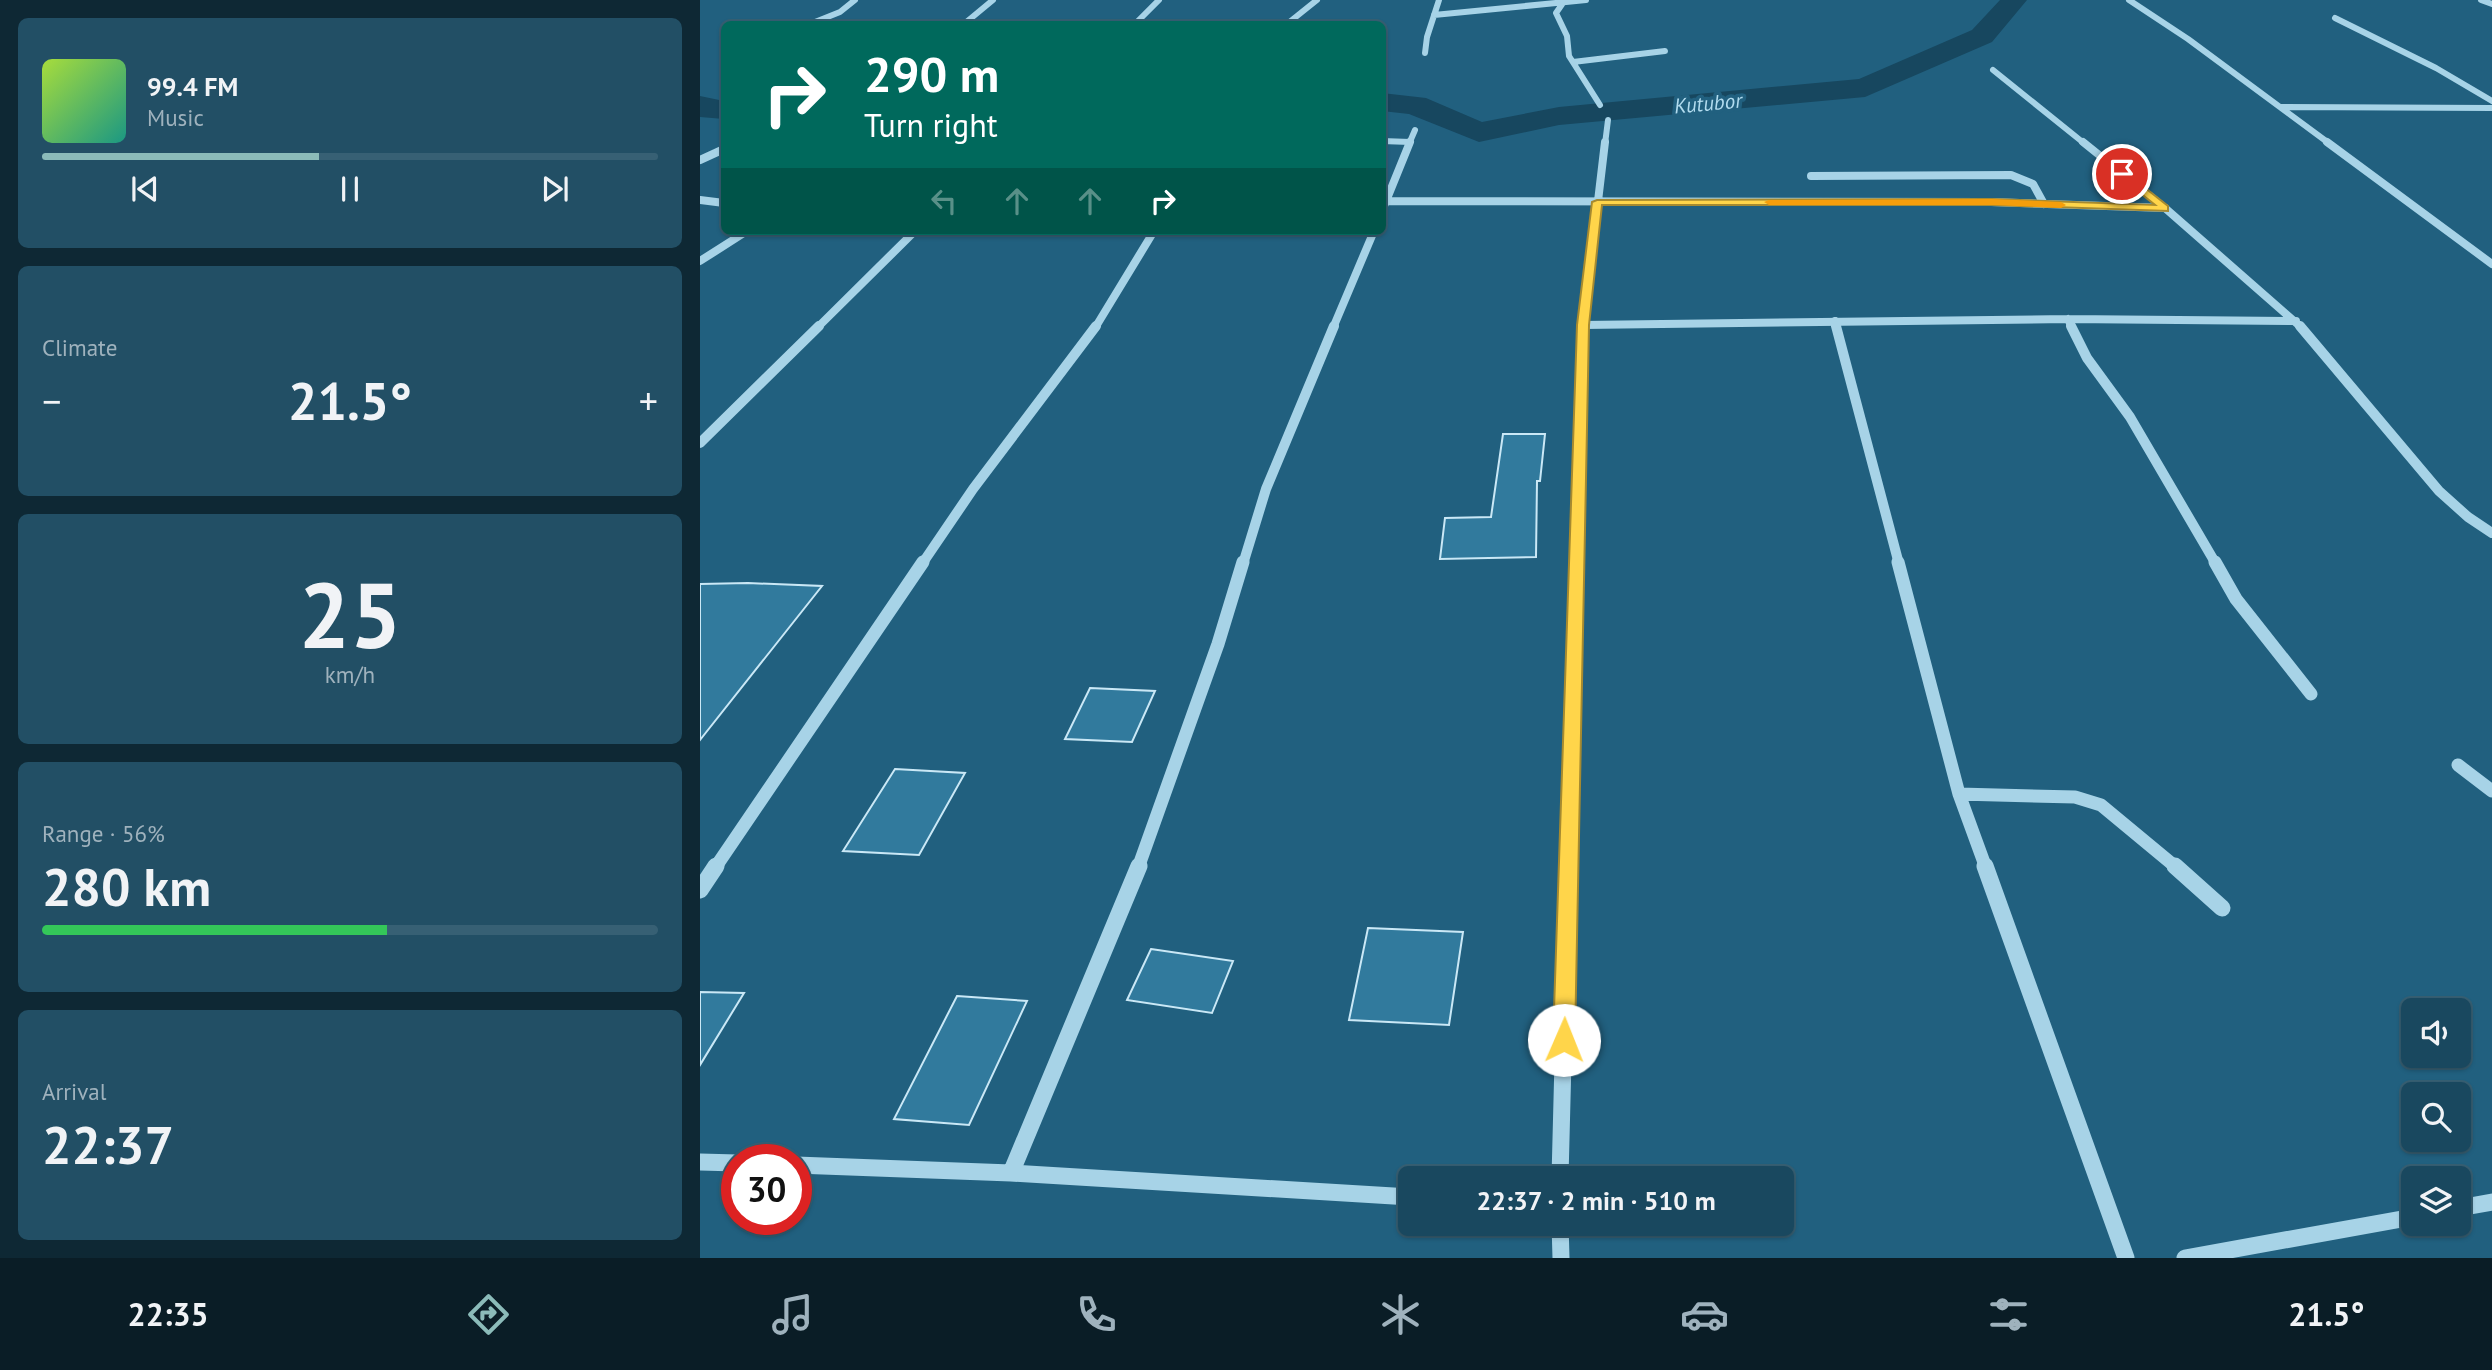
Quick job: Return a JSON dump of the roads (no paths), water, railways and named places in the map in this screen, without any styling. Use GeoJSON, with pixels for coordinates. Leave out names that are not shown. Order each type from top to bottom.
{"type":"FeatureCollection","features":[{"type":"Feature","properties":{"kind":"street"},"geometry":{"type":"LineString","coordinates":[[818,21],[840,12],[855,0]]}},
{"type":"Feature","properties":{"kind":"street"},"geometry":{"type":"LineString","coordinates":[[968,21],[993,0]]}},
{"type":"Feature","properties":{"kind":"street"},"geometry":{"type":"LineString","coordinates":[[1138,21],[1159,0]]}},
{"type":"Feature","properties":{"kind":"street"},"geometry":{"type":"LineString","coordinates":[[1291,21],[1318,0]]}},
{"type":"Feature","properties":{"kind":"street"},"geometry":{"type":"LineString","coordinates":[[1425,53],[1439,0]]}},
{"type":"Feature","properties":{"kind":"street"},"geometry":{"type":"LineString","coordinates":[[1434,15],[1586,0]]}},
{"type":"Feature","properties":{"kind":"street"},"geometry":{"type":"LineString","coordinates":[[2129,0],[2188,39],[2492,264]]}},
{"type":"Feature","properties":{"kind":"street"},"geometry":{"type":"LineString","coordinates":[[2481,0],[2492,4]]}},
{"type":"Feature","properties":{"kind":"street"},"geometry":{"type":"LineString","coordinates":[[1566,1],[1556,13],[1567,36],[1567,49],[1600,105]]}},
{"type":"Feature","properties":{"kind":"street"},"geometry":{"type":"LineString","coordinates":[[2335,18],[2436,68],[2492,101]]}},
{"type":"Feature","properties":{"kind":"street"},"geometry":{"type":"LineString","coordinates":[[1573,62],[1665,51]]}},
{"type":"Feature","properties":{"kind":"street"},"geometry":{"type":"LineString","coordinates":[[1993,70],[2165,208],[2296,321],[2440,491],[2492,533]]}},
{"type":"Feature","properties":{"kind":"street"},"geometry":{"type":"LineString","coordinates":[[2280,107],[2492,108]]}},
{"type":"Feature","properties":{"kind":"street"},"geometry":{"type":"LineString","coordinates":[[1560,1166],[1583,325],[1608,120]]}},
{"type":"Feature","properties":{"kind":"street"},"geometry":{"type":"LineString","coordinates":[[1415,130],[1387,201],[2044,204],[2165,208]]}},
{"type":"Feature","properties":{"kind":"street"},"geometry":{"type":"LineString","coordinates":[[1386,141],[1410,142]]}},
{"type":"Feature","properties":{"kind":"street"},"geometry":{"type":"LineString","coordinates":[[700,160],[721,150]]}},
{"type":"Feature","properties":{"kind":"street"},"geometry":{"type":"LineString","coordinates":[[1811,176],[2011,175],[2025,177],[2034,183],[2044,204]]}},
{"type":"Feature","properties":{"kind":"street"},"geometry":{"type":"LineString","coordinates":[[700,200],[721,203]]}},
{"type":"Feature","properties":{"kind":"street"},"geometry":{"type":"LineString","coordinates":[[700,261],[741,235]]}},
{"type":"Feature","properties":{"kind":"street"},"geometry":{"type":"LineString","coordinates":[[700,443],[911,235]]}},
{"type":"Feature","properties":{"kind":"street"},"geometry":{"type":"LineString","coordinates":[[700,890],[973,489],[1106,313],[1152,235]]}},
{"type":"Feature","properties":{"kind":"street"},"geometry":{"type":"LineString","coordinates":[[1011,1173],[1145,851],[1218,644],[1266,489],[1372,235]]}},
{"type":"Feature","properties":{"kind":"street"},"geometry":{"type":"LineString","coordinates":[[1583,325],[2068,319],[2296,321]]}},
{"type":"Feature","properties":{"kind":"street"},"geometry":{"type":"LineString","coordinates":[[2068,319],[2087,358],[2130,416],[2236,599],[2311,694]]}},
{"type":"Feature","properties":{"kind":"street"},"geometry":{"type":"LineString","coordinates":[[1835,321],[1959,794],[2126,1258]]}},
{"type":"Feature","properties":{"kind":"street"},"geometry":{"type":"LineString","coordinates":[[2458,765],[2492,791]]}},
{"type":"Feature","properties":{"kind":"street"},"geometry":{"type":"LineString","coordinates":[[1959,794],[2075,797],[2101,805],[2122,820],[2222,908]]}},
{"type":"Feature","properties":{"kind":"street"},"geometry":{"type":"LineString","coordinates":[[700,1162],[721,1163]]}},
{"type":"Feature","properties":{"kind":"street"},"geometry":{"type":"LineString","coordinates":[[812,1166],[1011,1173],[1398,1196]]}},
{"type":"Feature","properties":{"kind":"street"},"geometry":{"type":"LineString","coordinates":[[2471,1206],[2492,1202]]}},
{"type":"Feature","properties":{"kind":"street"},"geometry":{"type":"LineString","coordinates":[[2185,1258],[2401,1219]]}},
{"type":"Feature","properties":{"kind":"street"},"geometry":{"type":"LineString","coordinates":[[1560,1236],[1561,1258]]}},
{"type":"Feature","properties":{"kind":"waterway","name":"Kutubor"},"geometry":{"type":"LineString","coordinates":[[1386,102],[1415,105],[1479,132],[1559,116],[1865,88],[1982,36],[2014,0]]}},
{"type":"Feature","properties":{"kind":"waterway","name":"Kutubor"},"geometry":{"type":"LineString","coordinates":[[700,105],[705,109],[721,110]]}}]}
